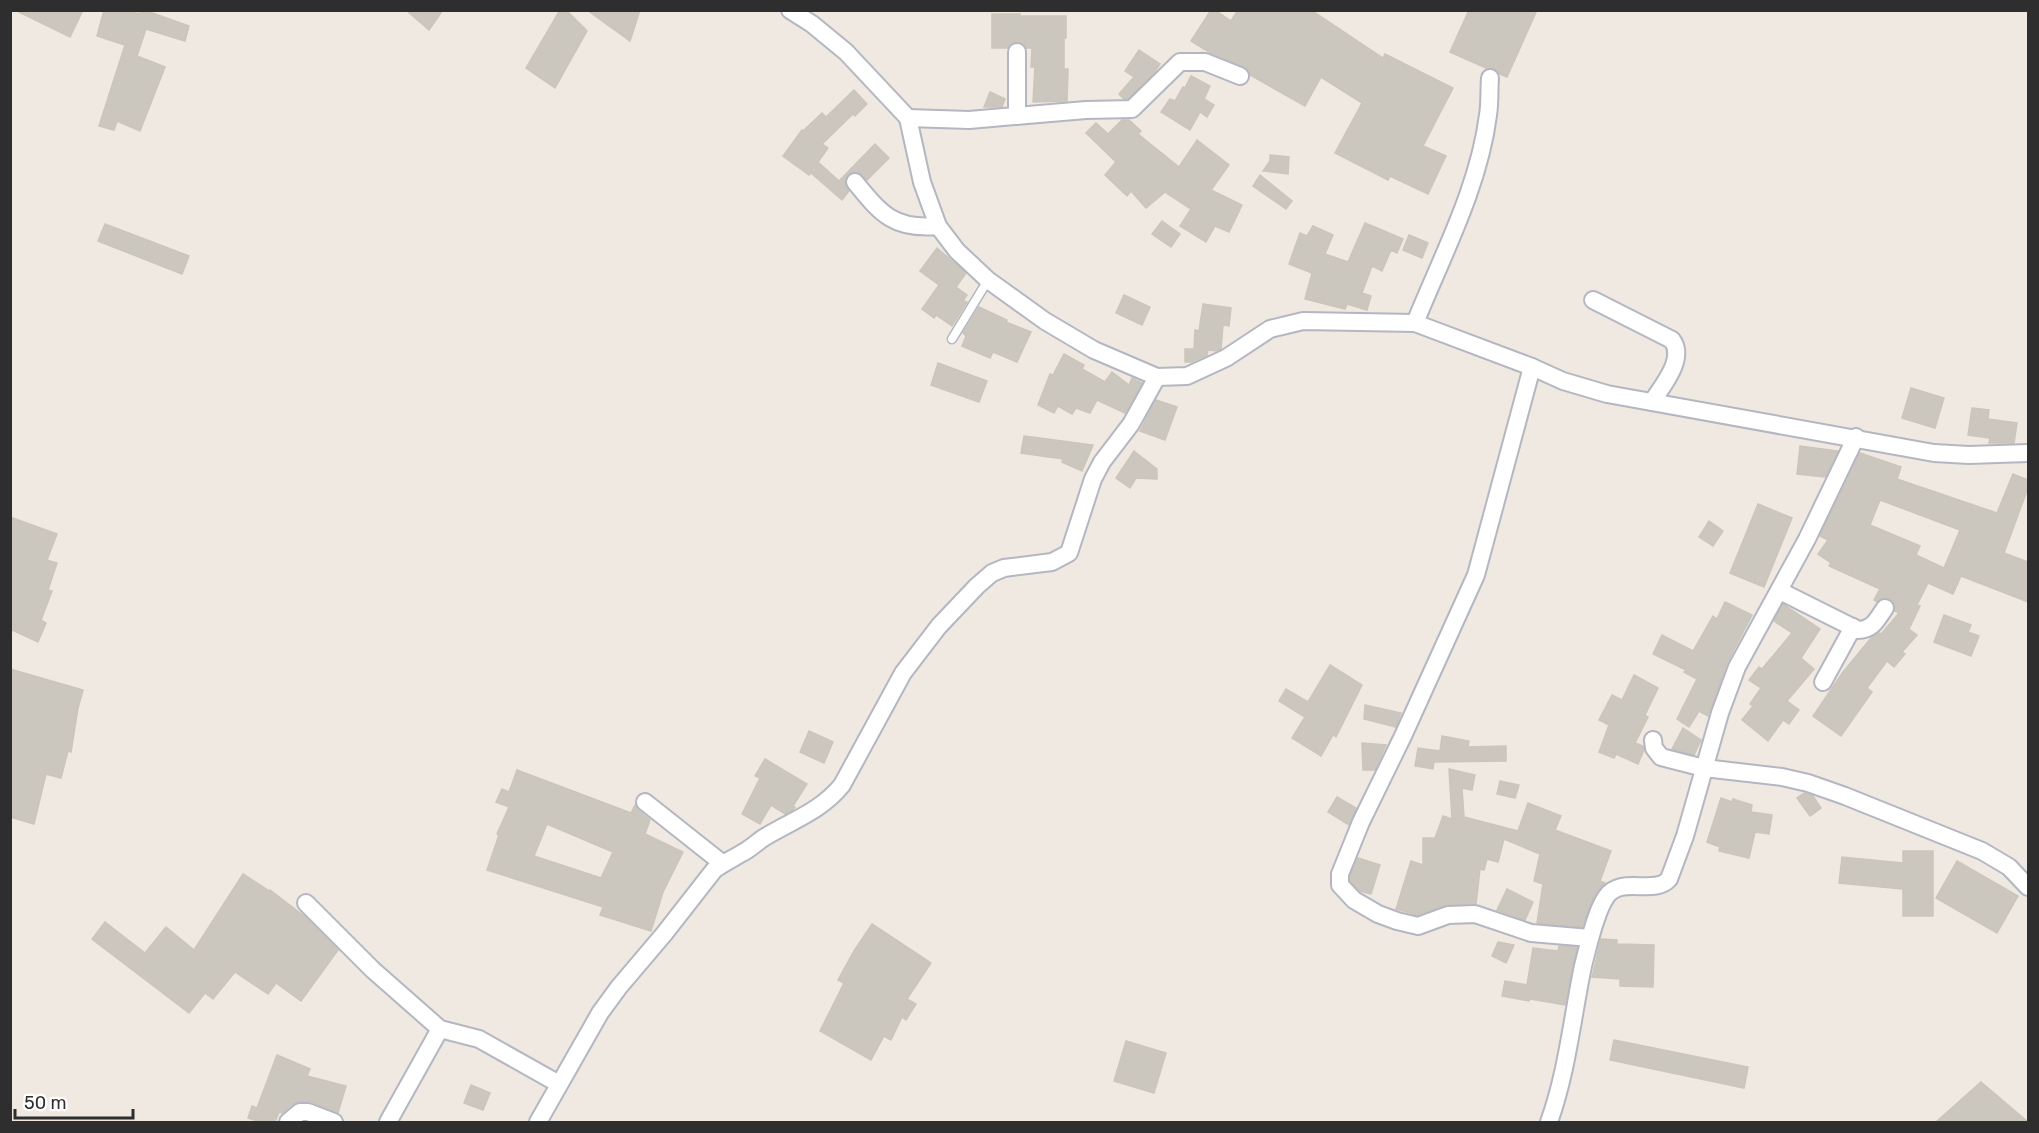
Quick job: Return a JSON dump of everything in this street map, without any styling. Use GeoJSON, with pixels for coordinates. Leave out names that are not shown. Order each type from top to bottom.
{"type":"FeatureCollection","features":[{"type":"Feature","properties":{"kind":"street"},"geometry":{"type":"LineString","coordinates":[[790,10],[812,24],[846,52],[908,118],[922,182],[938,226],[957,251],[988,280],[1045,321],[1094,350],[1156,377],[1187,376],[1203,370],[1270,329],[1303,321],[1416,323],[1587,389],[1947,454],[2028,453]]}},
{"type":"Feature","properties":{"kind":"street"},"geometry":{"type":"LineString","coordinates":[[1017,52],[1017,116]]}},
{"type":"Feature","properties":{"kind":"street"},"geometry":{"type":"LineString","coordinates":[[908,118],[969,120],[1086,110],[1132,110],[1180,62],[1205,62],[1240,76]]}},
{"type":"Feature","properties":{"kind":"street"},"geometry":{"type":"LineString","coordinates":[[1416,323],[1462,210],[1481,150],[1488,114],[1490,78]]}},
{"type":"Feature","properties":{"kind":"street"},"geometry":{"type":"LineString","coordinates":[[855,182],[875,206],[896,222],[920,228],[938,226]]}},
{"type":"Feature","properties":{"kind":"street"},"geometry":{"type":"LineString","coordinates":[[1593,300],[1672,340],[1676,346],[1677,352],[1671,371],[1652,402]]}},
{"type":"Feature","properties":{"kind":"street"},"geometry":{"type":"LineString","coordinates":[[1532,367],[1476,575],[1361,822],[1340,874],[1340,885],[1354,900],[1378,914],[1418,926],[1448,915],[1475,914],[1531,933],[1590,938]]}},
{"type":"Feature","properties":{"kind":"street"},"geometry":{"type":"LineString","coordinates":[[538,1122],[600,1013],[714,870],[722,863],[831,799],[842,785],[903,673],[939,626],[992,573],[1004,568],[1052,562],[1069,553],[1093,478],[1102,462],[1131,424],[1156,377]]}},
{"type":"Feature","properties":{"kind":"street"},"geometry":{"type":"LineString","coordinates":[[1549,1122],[1564,1076],[1574,1013],[1590,938],[1606,897],[1613,890],[1623,887],[1658,886],[1669,879],[1720,713],[1737,667],[1780,591],[1856,437]]}},
{"type":"Feature","properties":{"kind":"street"},"geometry":{"type":"LineString","coordinates":[[1780,591],[1858,630],[1872,627],[1885,608]]}},
{"type":"Feature","properties":{"kind":"street"},"geometry":{"type":"LineString","coordinates":[[1823,682],[1853,627]]}},
{"type":"Feature","properties":{"kind":"street"},"geometry":{"type":"LineString","coordinates":[[1653,740],[1654,748],[1661,757],[1704,768],[1782,777],[1845,796],[1982,851],[2009,867],[2028,887]]}},
{"type":"Feature","properties":{"kind":"street"},"geometry":{"type":"LineString","coordinates":[[645,802],[722,863]]}},
{"type":"Feature","properties":{"kind":"street"},"geometry":{"type":"LineString","coordinates":[[306,903],[373,970],[440,1029],[479,1039],[559,1084]]}},
{"type":"Feature","properties":{"kind":"street"},"geometry":{"type":"LineString","coordinates":[[388,1122],[440,1029]]}},
{"type":"Feature","properties":{"kind":"street"},"geometry":{"type":"LineString","coordinates":[[288,1122],[300,1112],[334,1122]]}},
{"type":"Feature","properties":{"kind":"lane"},"geometry":{"type":"LineString","coordinates":[[952,339],[988,280]]}},
{"type":"Feature","properties":{"kind":"building"},"geometry":{"type":"Polygon","coordinates":[[[15,10],[83,10],[70,37],[15,10]]]}},
{"type":"Feature","properties":{"kind":"building"},"geometry":{"type":"Polygon","coordinates":[[[104,10],[128,10],[139,14],[140,10],[144,10],[189,26],[185,41],[146,29],[137,56],[165,67],[140,131],[117,121],[114,130],[99,126],[125,45],[97,36],[104,10]]]}},
{"type":"Feature","properties":{"kind":"building"},"geometry":{"type":"Polygon","coordinates":[[[406,10],[443,10],[429,30],[406,10]]]}},
{"type":"Feature","properties":{"kind":"building"},"geometry":{"type":"Polygon","coordinates":[[[560,10],[566,10],[587,31],[555,88],[526,68],[560,10]]]}},
{"type":"Feature","properties":{"kind":"building"},"geometry":{"type":"Polygon","coordinates":[[[587,10],[640,10],[630,41],[587,10]]]}},
{"type":"Feature","properties":{"kind":"building"},"geometry":{"type":"Polygon","coordinates":[[[1211,10],[1215,10],[1231,21],[1238,10],[1311,10],[1383,58],[1385,54],[1453,88],[1423,146],[1446,156],[1428,194],[1390,176],[1388,180],[1335,153],[1362,103],[1321,77],[1305,106],[1250,75],[1244,67],[1209,52],[1191,41],[1211,10]]]}},
{"type":"Feature","properties":{"kind":"building"},"geometry":{"type":"Polygon","coordinates":[[[1469,10],[1537,10],[1507,77],[1495,69],[1486,68],[1450,52],[1469,10]]]}},
{"type":"Feature","properties":{"kind":"building"},"geometry":{"type":"Polygon","coordinates":[[[992,14],[1066,16],[1064,69],[1068,69],[1067,101],[1033,102],[1035,67],[1031,67],[1032,48],[1026,48],[1023,43],[1016,42],[1011,43],[1008,48],[992,48],[992,14]]]}},
{"type":"Feature","properties":{"kind":"building"},"geometry":{"type":"Polygon","coordinates":[[[1139,50],[1160,64],[1128,99],[1124,99],[1119,94],[1134,77],[1125,71],[1139,50]]]}},
{"type":"Feature","properties":{"kind":"building"},"geometry":{"type":"Polygon","coordinates":[[[1191,76],[1210,86],[1204,99],[1214,105],[1207,117],[1200,112],[1190,130],[1161,112],[1170,99],[1175,101],[1191,76]]]}},
{"type":"Feature","properties":{"kind":"building"},"geometry":{"type":"Polygon","coordinates":[[[854,90],[867,104],[855,116],[853,114],[822,144],[828,148],[818,162],[839,181],[875,144],[889,158],[867,180],[858,172],[848,174],[845,183],[849,191],[842,200],[811,173],[809,175],[783,156],[802,130],[822,113],[826,117],[854,90]]]}},
{"type":"Feature","properties":{"kind":"building"},"geometry":{"type":"Polygon","coordinates":[[[990,92],[1005,99],[1002,107],[984,107],[990,92]]]}},
{"type":"Feature","properties":{"kind":"building"},"geometry":{"type":"Polygon","coordinates":[[[1122,120],[1129,120],[1141,131],[1138,134],[1179,167],[1197,140],[1229,165],[1211,190],[1242,205],[1229,232],[1215,226],[1206,242],[1180,226],[1191,209],[1165,192],[1146,208],[1131,191],[1127,196],[1105,175],[1116,162],[1086,133],[1096,123],[1108,134],[1122,120]]]}},
{"type":"Feature","properties":{"kind":"building"},"geometry":{"type":"Polygon","coordinates":[[[1270,155],[1289,157],[1288,174],[1263,171],[1270,161],[1270,155]]]}},
{"type":"Feature","properties":{"kind":"building"},"geometry":{"type":"Polygon","coordinates":[[[1260,175],[1292,201],[1286,209],[1253,186],[1260,175]]]}},
{"type":"Feature","properties":{"kind":"building"},"geometry":{"type":"Polygon","coordinates":[[[1162,221],[1180,234],[1171,247],[1152,234],[1162,221]]]}},
{"type":"Feature","properties":{"kind":"building"},"geometry":{"type":"Polygon","coordinates":[[[1365,223],[1403,239],[1397,253],[1391,250],[1382,271],[1372,266],[1362,293],[1371,296],[1367,310],[1347,304],[1345,309],[1305,299],[1312,273],[1289,264],[1300,233],[1307,236],[1313,226],[1333,235],[1325,254],[1348,262],[1365,223]]]}},
{"type":"Feature","properties":{"kind":"building"},"geometry":{"type":"Polygon","coordinates":[[[105,224],[189,256],[182,274],[98,241],[105,224]]]}},
{"type":"Feature","properties":{"kind":"building"},"geometry":{"type":"Polygon","coordinates":[[[1409,235],[1428,243],[1422,258],[1403,250],[1409,235]]]}},
{"type":"Feature","properties":{"kind":"building"},"geometry":{"type":"Polygon","coordinates":[[[937,248],[966,273],[956,287],[967,295],[963,301],[967,302],[952,326],[936,315],[934,318],[922,309],[939,285],[920,271],[937,248]]]}},
{"type":"Feature","properties":{"kind":"building"},"geometry":{"type":"Polygon","coordinates":[[[1124,295],[1150,307],[1142,325],[1116,313],[1124,295]]]}},
{"type":"Feature","properties":{"kind":"building"},"geometry":{"type":"Polygon","coordinates":[[[1203,304],[1231,308],[1229,326],[1223,325],[1221,349],[1208,350],[1207,355],[1191,362],[1185,362],[1185,349],[1194,349],[1195,330],[1199,331],[1203,304]]]}},
{"type":"Feature","properties":{"kind":"building"},"geometry":{"type":"Polygon","coordinates":[[[979,307],[1007,320],[1006,322],[1031,332],[1017,362],[993,352],[990,358],[962,346],[966,336],[963,333],[979,307]]]}},
{"type":"Feature","properties":{"kind":"building"},"geometry":{"type":"Polygon","coordinates":[[[1064,354],[1084,365],[1082,369],[1105,382],[1112,372],[1129,385],[1132,378],[1142,383],[1125,413],[1097,400],[1090,413],[1076,408],[1072,414],[1058,406],[1054,413],[1038,405],[1050,374],[1053,375],[1064,354]]]}},
{"type":"Feature","properties":{"kind":"building"},"geometry":{"type":"Polygon","coordinates":[[[938,363],[987,381],[979,402],[931,385],[938,363]]]}},
{"type":"Feature","properties":{"kind":"building"},"geometry":{"type":"Polygon","coordinates":[[[1911,388],[1944,398],[1935,428],[1902,418],[1911,388]]]}},
{"type":"Feature","properties":{"kind":"building"},"geometry":{"type":"Polygon","coordinates":[[[1156,400],[1177,407],[1165,440],[1140,431],[1156,400]]]}},
{"type":"Feature","properties":{"kind":"building"},"geometry":{"type":"Polygon","coordinates":[[[1972,408],[1989,410],[1988,419],[2017,423],[2014,443],[1989,443],[1990,438],[1968,435],[1972,408]]]}},
{"type":"Feature","properties":{"kind":"building"},"geometry":{"type":"Polygon","coordinates":[[[1024,436],[1093,445],[1082,471],[1062,462],[1063,459],[1021,453],[1024,436]]]}},
{"type":"Feature","properties":{"kind":"building"},"geometry":{"type":"Polygon","coordinates":[[[1800,446],[1838,451],[1825,477],[1797,474],[1800,446]]]}},
{"type":"Feature","properties":{"kind":"building"},"geometry":{"type":"Polygon","coordinates":[[[1134,451],[1157,469],[1157,479],[1136,478],[1130,488],[1116,478],[1134,451]]]}},
{"type":"Feature","properties":{"kind":"building"},"geometry":{"type":"Polygon","coordinates":[[[1860,453],[1901,467],[1897,479],[1997,513],[2013,474],[2028,480],[2028,488],[2004,553],[2028,562],[2028,602],[1961,576],[1953,594],[1928,583],[1909,629],[1917,635],[1902,652],[1905,654],[1894,667],[1887,661],[1867,688],[1872,692],[1841,736],[1813,716],[1843,672],[1871,638],[1881,634],[1899,613],[1895,611],[1895,604],[1890,599],[1885,598],[1877,602],[1874,600],[1880,589],[1829,566],[1831,563],[1818,554],[1828,540],[1820,536],[1860,453]],[[1880,500],[1870,525],[1920,546],[1916,555],[1944,568],[1960,530],[1880,500]]]}},
{"type":"Feature","properties":{"kind":"building"},"geometry":{"type":"Polygon","coordinates":[[[1758,504],[1792,518],[1764,587],[1730,573],[1758,504]]]}},
{"type":"Feature","properties":{"kind":"building"},"geometry":{"type":"Polygon","coordinates":[[[10,517],[57,534],[47,560],[57,563],[48,590],[52,591],[41,620],[46,623],[38,642],[10,629],[10,517]]]}},
{"type":"Feature","properties":{"kind":"building"},"geometry":{"type":"Polygon","coordinates":[[[1709,521],[1723,531],[1713,546],[1699,537],[1709,521]]]}},
{"type":"Feature","properties":{"kind":"building"},"geometry":{"type":"Polygon","coordinates":[[[1725,602],[1752,615],[1727,663],[1708,716],[1699,711],[1689,727],[1677,719],[1697,679],[1684,672],[1686,670],[1653,654],[1662,635],[1693,651],[1713,616],[1717,619],[1725,602]]]}},
{"type":"Feature","properties":{"kind":"building"},"geometry":{"type":"Polygon","coordinates":[[[1783,604],[1820,629],[1801,658],[1814,669],[1787,701],[1799,710],[1789,724],[1783,720],[1768,741],[1742,720],[1753,706],[1750,704],[1761,688],[1749,680],[1759,667],[1762,669],[1792,633],[1774,621],[1783,604]]]}},
{"type":"Feature","properties":{"kind":"building"},"geometry":{"type":"Polygon","coordinates":[[[1944,615],[1971,625],[1968,632],[1979,636],[1971,656],[1934,642],[1944,615]]]}},
{"type":"Feature","properties":{"kind":"building"},"geometry":{"type":"Polygon","coordinates":[[[1330,665],[1362,685],[1336,737],[1333,735],[1321,756],[1292,738],[1305,717],[1279,701],[1286,689],[1308,702],[1330,665]]]}},
{"type":"Feature","properties":{"kind":"building"},"geometry":{"type":"Polygon","coordinates":[[[10,669],[83,690],[71,752],[68,751],[61,778],[46,774],[34,824],[10,817],[10,669]]]}},
{"type":"Feature","properties":{"kind":"building"},"geometry":{"type":"Polygon","coordinates":[[[1634,675],[1658,688],[1645,715],[1648,717],[1635,743],[1643,746],[1644,750],[1638,764],[1616,754],[1614,758],[1599,752],[1609,725],[1599,720],[1612,695],[1622,700],[1634,675]]]}},
{"type":"Feature","properties":{"kind":"building"},"geometry":{"type":"Polygon","coordinates":[[[1365,705],[1401,713],[1396,727],[1364,719],[1365,705]]]}},
{"type":"Feature","properties":{"kind":"building"},"geometry":{"type":"Polygon","coordinates":[[[1683,728],[1701,740],[1694,755],[1672,749],[1683,728]]]}},
{"type":"Feature","properties":{"kind":"building"},"geometry":{"type":"Polygon","coordinates":[[[809,731],[833,742],[824,763],[800,752],[809,731]]]}},
{"type":"Feature","properties":{"kind":"building"},"geometry":{"type":"Polygon","coordinates":[[[1442,736],[1469,741],[1468,747],[1506,746],[1506,761],[1434,762],[1433,769],[1415,766],[1418,748],[1440,751],[1442,736]]]}},
{"type":"Feature","properties":{"kind":"building"},"geometry":{"type":"Polygon","coordinates":[[[1362,743],[1386,745],[1375,770],[1363,770],[1362,743]]]}},
{"type":"Feature","properties":{"kind":"building"},"geometry":{"type":"Polygon","coordinates":[[[765,759],[807,784],[793,806],[795,807],[793,810],[785,814],[771,805],[760,824],[742,814],[760,778],[755,776],[765,759]]]}},
{"type":"Feature","properties":{"kind":"building"},"geometry":{"type":"Polygon","coordinates":[[[1449,769],[1475,775],[1472,790],[1462,788],[1464,817],[1518,831],[1528,803],[1561,816],[1555,830],[1611,851],[1600,881],[1605,883],[1594,896],[1582,927],[1537,923],[1543,884],[1534,881],[1540,854],[1504,839],[1498,862],[1487,859],[1484,870],[1480,869],[1476,904],[1445,905],[1417,915],[1396,909],[1411,861],[1423,865],[1423,838],[1435,838],[1443,816],[1452,819],[1449,769]]]}},
{"type":"Feature","properties":{"kind":"building"},"geometry":{"type":"Polygon","coordinates":[[[517,770],[631,813],[635,805],[650,820],[645,834],[683,852],[663,892],[651,931],[600,915],[603,907],[487,870],[499,835],[497,834],[509,807],[496,802],[502,789],[509,792],[517,770]],[[547,824],[534,856],[601,878],[613,852],[547,824]]]}},
{"type":"Feature","properties":{"kind":"building"},"geometry":{"type":"Polygon","coordinates":[[[1500,781],[1519,785],[1515,798],[1497,794],[1500,781]]]}},
{"type":"Feature","properties":{"kind":"building"},"geometry":{"type":"Polygon","coordinates":[[[1804,793],[1813,796],[1821,808],[1810,816],[1797,798],[1804,793]]]}},
{"type":"Feature","properties":{"kind":"building"},"geometry":{"type":"Polygon","coordinates":[[[1337,797],[1356,808],[1349,825],[1328,812],[1337,797]]]}},
{"type":"Feature","properties":{"kind":"building"},"geometry":{"type":"Polygon","coordinates":[[[1721,798],[1752,805],[1751,812],[1772,815],[1769,834],[1755,832],[1749,858],[1719,851],[1720,847],[1707,842],[1721,798]]]}},
{"type":"Feature","properties":{"kind":"building"},"geometry":{"type":"Polygon","coordinates":[[[1903,851],[1933,851],[1933,916],[1903,916],[1903,889],[1839,883],[1842,857],[1903,863],[1903,851]]]}},
{"type":"Feature","properties":{"kind":"building"},"geometry":{"type":"Polygon","coordinates":[[[1358,858],[1380,865],[1371,894],[1360,891],[1350,881],[1358,858]]]}},
{"type":"Feature","properties":{"kind":"building"},"geometry":{"type":"Polygon","coordinates":[[[1957,861],[2018,896],[1997,933],[1936,898],[1957,861]]]}},
{"type":"Feature","properties":{"kind":"building"},"geometry":{"type":"Polygon","coordinates":[[[243,874],[270,890],[304,916],[338,950],[301,1001],[276,983],[268,994],[235,972],[213,999],[205,993],[189,1013],[92,939],[105,922],[145,953],[166,927],[194,950],[243,874]]]}},
{"type":"Feature","properties":{"kind":"building"},"geometry":{"type":"Polygon","coordinates":[[[1507,889],[1533,902],[1525,920],[1497,910],[1507,889]]]}},
{"type":"Feature","properties":{"kind":"building"},"geometry":{"type":"Polygon","coordinates":[[[872,924],[931,963],[907,999],[916,1004],[906,1020],[902,1017],[891,1040],[884,1036],[871,1060],[820,1031],[844,983],[838,980],[872,924]]]}},
{"type":"Feature","properties":{"kind":"building"},"geometry":{"type":"Polygon","coordinates":[[[1601,939],[1617,940],[1617,944],[1654,945],[1653,987],[1620,986],[1620,979],[1592,977],[1601,939]]]}},
{"type":"Feature","properties":{"kind":"building"},"geometry":{"type":"Polygon","coordinates":[[[1498,942],[1514,945],[1506,963],[1492,956],[1498,942]]]}},
{"type":"Feature","properties":{"kind":"building"},"geometry":{"type":"Polygon","coordinates":[[[1559,946],[1577,947],[1565,1005],[1502,996],[1505,981],[1527,985],[1533,948],[1558,951],[1559,946]]]}},
{"type":"Feature","properties":{"kind":"building"},"geometry":{"type":"Polygon","coordinates":[[[1614,1040],[1748,1067],[1744,1088],[1610,1060],[1614,1040]]]}},
{"type":"Feature","properties":{"kind":"building"},"geometry":{"type":"Polygon","coordinates":[[[1126,1041],[1166,1053],[1154,1093],[1114,1081],[1126,1041]]]}},
{"type":"Feature","properties":{"kind":"building"},"geometry":{"type":"Polygon","coordinates":[[[277,1055],[310,1069],[307,1076],[346,1086],[338,1113],[312,1102],[300,1101],[282,1113],[279,1112],[275,1122],[261,1122],[248,1118],[252,1106],[257,1108],[277,1055]]]}},
{"type":"Feature","properties":{"kind":"building"},"geometry":{"type":"Polygon","coordinates":[[[1981,1082],[2028,1122],[1936,1122],[1981,1082]]]}},
{"type":"Feature","properties":{"kind":"building"},"geometry":{"type":"Polygon","coordinates":[[[471,1085],[490,1093],[483,1110],[464,1103],[471,1085]]]}}]}
